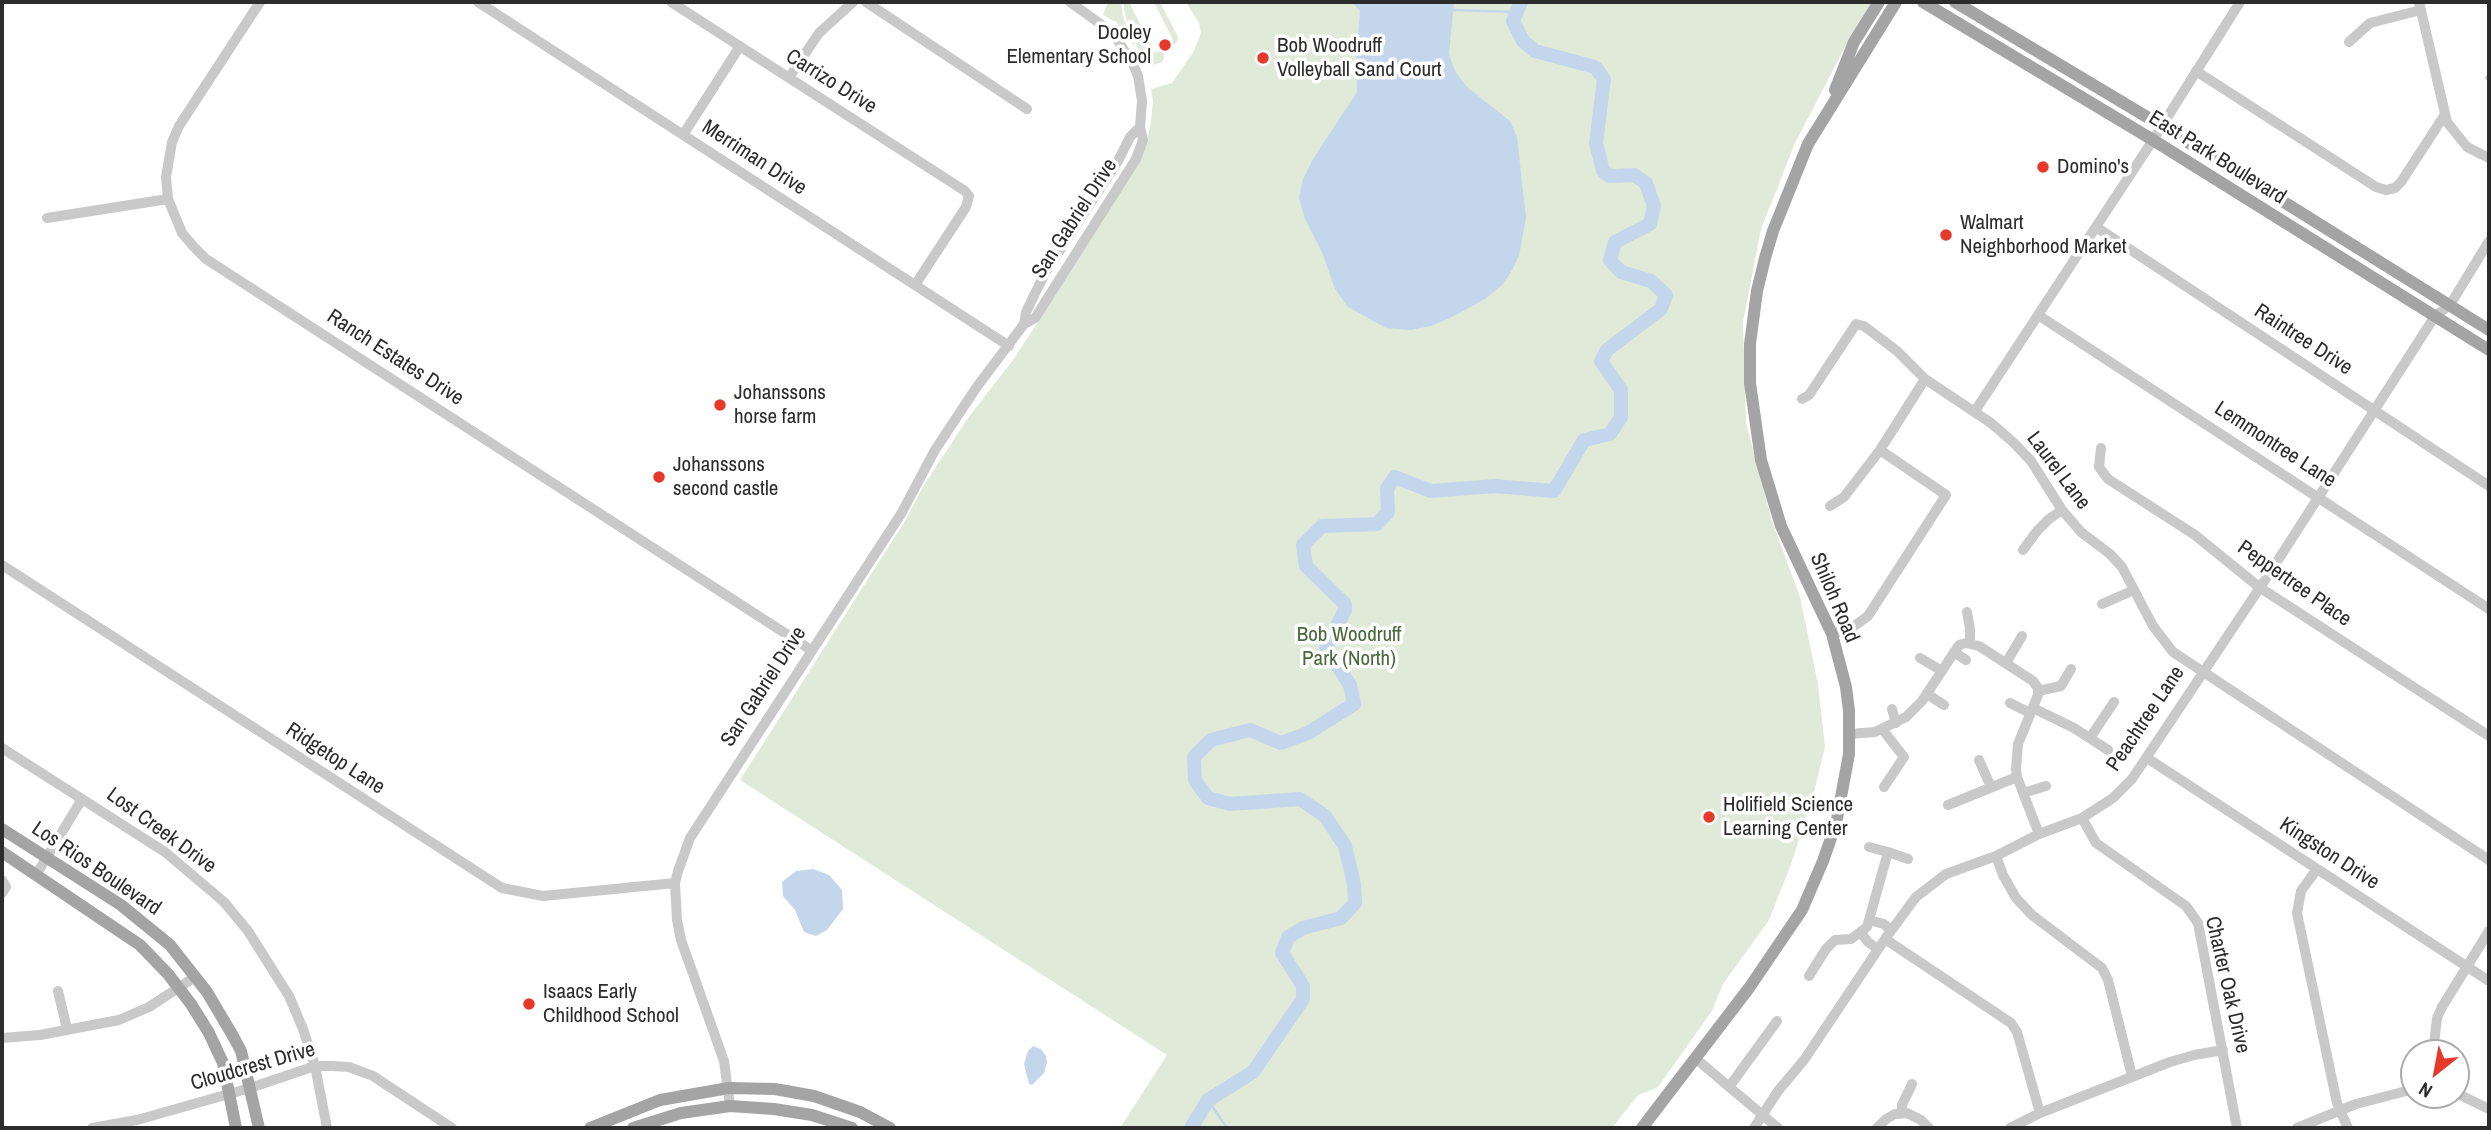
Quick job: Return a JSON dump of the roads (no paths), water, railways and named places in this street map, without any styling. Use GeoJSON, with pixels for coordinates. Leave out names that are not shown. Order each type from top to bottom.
{"type":"FeatureCollection","features":[{"type":"Feature","properties":{"kind":"main road","name":"Shiloh Road"},"geometry":{"type":"LineString","coordinates":[[1820,125],[1854,42],[1879,2]]}},
{"type":"Feature","properties":{"kind":"main road","name":"Shiloh Road"},"geometry":{"type":"LineString","coordinates":[[1642,1128],[1749,988],[1792,925],[1810,894],[1836,824],[1846,781],[1849,734],[1846,687],[1832,634],[1781,526],[1761,460],[1750,383],[1750,344],[1753,312],[1765,258],[1808,144],[1896,2]]}},
{"type":"Feature","properties":{"kind":"main road","name":"East Park Boulevard"},"geometry":{"type":"LineString","coordinates":[[1923,2],[2153,140],[2489,350]]}},
{"type":"Feature","properties":{"kind":"main road","name":"East Park Boulevard"},"geometry":{"type":"LineString","coordinates":[[1955,2],[2162,126],[2489,330]]}},
{"type":"Feature","properties":{"kind":"main road","name":"Los Rios Boulevard"},"geometry":{"type":"LineString","coordinates":[[2,829],[97,888],[147,923],[170,945],[226,1021],[241,1051],[259,1128]]}},
{"type":"Feature","properties":{"kind":"main road","name":"Los Rios Boulevard"},"geometry":{"type":"LineString","coordinates":[[2,852],[140,945],[179,989],[209,1032],[223,1063],[236,1128]]}},
{"type":"Feature","properties":{"kind":"main road"},"geometry":{"type":"LineString","coordinates":[[590,1128],[660,1100],[729,1088],[775,1089],[826,1100],[860,1112],[890,1128]]}},
{"type":"Feature","properties":{"kind":"main road"},"geometry":{"type":"LineString","coordinates":[[822,1118],[826,1100]]}},
{"type":"Feature","properties":{"kind":"main road"},"geometry":{"type":"LineString","coordinates":[[633,1128],[684,1112],[730,1106],[774,1109],[822,1118],[852,1128]]}},
{"type":"Feature","properties":{"kind":"street","name":"Ranch Estates Drive"},"geometry":{"type":"LineString","coordinates":[[260,2],[172,142],[166,177],[168,199],[182,233],[206,259],[811,650]]}},
{"type":"Feature","properties":{"kind":"street","name":"Merriman Drive"},"geometry":{"type":"LineString","coordinates":[[478,2],[1009,346]]}},
{"type":"Feature","properties":{"kind":"street","name":"Carrizo Drive"},"geometry":{"type":"LineString","coordinates":[[671,2],[790,76],[960,187],[969,196],[966,206],[915,285]]}},
{"type":"Feature","properties":{"kind":"street"},"geometry":{"type":"LineString","coordinates":[[790,76],[819,33],[853,2]]}},
{"type":"Feature","properties":{"kind":"street"},"geometry":{"type":"LineString","coordinates":[[866,2],[1027,109]]}},
{"type":"Feature","properties":{"kind":"street","name":"San Gabriel Drive"},"geometry":{"type":"LineString","coordinates":[[730,1106],[724,1061],[681,940],[675,883],[690,838],[901,514],[919,476],[965,405],[1024,324],[1045,273],[1130,137],[1140,127],[1138,76],[1128,53],[1103,24],[1070,2]]}},
{"type":"Feature","properties":{"kind":"street"},"geometry":{"type":"LineString","coordinates":[[1975,411],[2240,2]]}},
{"type":"Feature","properties":{"kind":"street"},"geometry":{"type":"LineString","coordinates":[[2349,42],[2370,23],[2420,6],[2444,116],[2452,131],[2467,147],[2489,158]]}},
{"type":"Feature","properties":{"kind":"street"},"geometry":{"type":"LineString","coordinates":[[683,135],[740,46]]}},
{"type":"Feature","properties":{"kind":"street"},"geometry":{"type":"LineString","coordinates":[[2196,71],[2376,187],[2386,190],[2395,188],[2401,182],[2444,116]]}},
{"type":"Feature","properties":{"kind":"street"},"geometry":{"type":"LineString","coordinates":[[47,218],[168,199]]}},
{"type":"Feature","properties":{"kind":"street","name":"Raintree Drive"},"geometry":{"type":"LineString","coordinates":[[2096,227],[2489,486]]}},
{"type":"Feature","properties":{"kind":"street","name":"Peachtree Lane"},"geometry":{"type":"LineString","coordinates":[[1754,1128],[1916,897],[1946,874],[1996,856],[2039,834],[2082,818],[2113,798],[2147,758],[2374,408],[2435,316],[2450,305],[2489,241]]}},
{"type":"Feature","properties":{"kind":"street","name":"Lemmontree Lane"},"geometry":{"type":"LineString","coordinates":[[2038,315],[2489,610]]}},
{"type":"Feature","properties":{"kind":"street","name":"Laurel Lane"},"geometry":{"type":"LineString","coordinates":[[1802,399],[1809,395],[1856,324],[1864,326],[1897,351],[1925,379],[1975,411],[2006,436],[2031,461],[2062,510],[2081,532],[2122,567],[2161,638],[2173,652],[2489,860]]}},
{"type":"Feature","properties":{"kind":"street"},"geometry":{"type":"LineString","coordinates":[[1830,506],[1844,498],[1880,450],[1925,379]]}},
{"type":"Feature","properties":{"kind":"street","name":"Peppertree Place"},"geometry":{"type":"LineString","coordinates":[[2101,448],[2099,467],[2108,479],[2195,536],[2259,587],[2489,736]]}},
{"type":"Feature","properties":{"kind":"street"},"geometry":{"type":"LineString","coordinates":[[1832,634],[1853,627],[1868,616],[1946,495],[1880,450]]}},
{"type":"Feature","properties":{"kind":"street"},"geometry":{"type":"LineString","coordinates":[[2023,550],[2049,519],[2062,510]]}},
{"type":"Feature","properties":{"kind":"street","name":"Ridgetop Lane"},"geometry":{"type":"LineString","coordinates":[[2,565],[502,888],[543,896],[675,883]]}},
{"type":"Feature","properties":{"kind":"street"},"geometry":{"type":"LineString","coordinates":[[2102,604],[2134,590]]}},
{"type":"Feature","properties":{"kind":"street"},"geometry":{"type":"LineString","coordinates":[[1967,611],[1970,643]]}},
{"type":"Feature","properties":{"kind":"street"},"geometry":{"type":"LineString","coordinates":[[2006,663],[2022,636]]}},
{"type":"Feature","properties":{"kind":"street"},"geometry":{"type":"LineString","coordinates":[[1849,734],[1882,729],[1896,723],[1912,712],[1927,694],[1962,643],[1979,646],[2033,681],[2038,691],[2018,744],[2017,778],[2039,834]]}},
{"type":"Feature","properties":{"kind":"street"},"geometry":{"type":"LineString","coordinates":[[1954,652],[1966,660]]}},
{"type":"Feature","properties":{"kind":"street"},"geometry":{"type":"LineString","coordinates":[[1920,658],[1942,671]]}},
{"type":"Feature","properties":{"kind":"street"},"geometry":{"type":"LineString","coordinates":[[2038,691],[2061,686],[2071,669]]}},
{"type":"Feature","properties":{"kind":"street"},"geometry":{"type":"LineString","coordinates":[[1927,694],[1944,705]]}},
{"type":"Feature","properties":{"kind":"street"},"geometry":{"type":"LineString","coordinates":[[2090,738],[2114,702]]}},
{"type":"Feature","properties":{"kind":"street"},"geometry":{"type":"LineString","coordinates":[[2010,703],[2090,738],[2108,750]]}},
{"type":"Feature","properties":{"kind":"street"},"geometry":{"type":"LineString","coordinates":[[1892,709],[1896,723]]}},
{"type":"Feature","properties":{"kind":"street"},"geometry":{"type":"LineString","coordinates":[[1882,729],[1904,757],[1884,787]]}},
{"type":"Feature","properties":{"kind":"street","name":"Lost Creek Drive"},"geometry":{"type":"LineString","coordinates":[[2,748],[165,852],[223,902],[267,959],[289,996],[315,1066],[327,1128]]}},
{"type":"Feature","properties":{"kind":"street","name":"Kingston Drive"},"geometry":{"type":"LineString","coordinates":[[2147,758],[2489,981]]}},
{"type":"Feature","properties":{"kind":"street"},"geometry":{"type":"LineString","coordinates":[[1979,760],[1991,787]]}},
{"type":"Feature","properties":{"kind":"street"},"geometry":{"type":"LineString","coordinates":[[1948,805],[2017,778]]}},
{"type":"Feature","properties":{"kind":"street"},"geometry":{"type":"LineString","coordinates":[[2023,793],[2046,786]]}},
{"type":"Feature","properties":{"kind":"street"},"geometry":{"type":"LineString","coordinates":[[36,875],[82,799]]}},
{"type":"Feature","properties":{"kind":"street","name":"Charter Oak Drive"},"geometry":{"type":"LineString","coordinates":[[2082,818],[2095,843],[2192,912],[2198,923],[2236,1128]]}},
{"type":"Feature","properties":{"kind":"street"},"geometry":{"type":"LineString","coordinates":[[1869,846],[1908,859]]}},
{"type":"Feature","properties":{"kind":"street"},"geometry":{"type":"LineString","coordinates":[[1878,949],[1868,942],[1866,927],[1888,852]]}},
{"type":"Feature","properties":{"kind":"street"},"geometry":{"type":"LineString","coordinates":[[1996,856],[2003,875],[2017,898],[2032,915],[2102,968],[2108,980],[2132,1076]]}},
{"type":"Feature","properties":{"kind":"street"},"geometry":{"type":"LineString","coordinates":[[2316,869],[2301,891],[2297,913],[2340,1112],[2348,1128]]}},
{"type":"Feature","properties":{"kind":"street"},"geometry":{"type":"LineString","coordinates":[[1809,976],[1835,940],[1851,939],[1866,927],[1884,924],[1888,935],[2011,1023],[2017,1032],[2040,1114]]}},
{"type":"Feature","properties":{"kind":"street"},"geometry":{"type":"LineString","coordinates":[[2435,1039],[2437,1018],[2446,998],[2489,931]]}},
{"type":"Feature","properties":{"kind":"street"},"geometry":{"type":"LineString","coordinates":[[2,1038],[40,1035],[123,1018],[140,1012],[195,977]]}},
{"type":"Feature","properties":{"kind":"street"},"geometry":{"type":"LineString","coordinates":[[58,991],[67,1029]]}},
{"type":"Feature","properties":{"kind":"street"},"geometry":{"type":"LineString","coordinates":[[1729,1087],[1777,1021]]}},
{"type":"Feature","properties":{"kind":"street"},"geometry":{"type":"LineString","coordinates":[[2010,1128],[2132,1076],[2194,1055],[2223,1050]]}},
{"type":"Feature","properties":{"kind":"street"},"geometry":{"type":"LineString","coordinates":[[1695,1058],[1778,1128]]}},
{"type":"Feature","properties":{"kind":"street","name":"Cloudcrest Drive"},"geometry":{"type":"LineString","coordinates":[[92,1128],[137,1120],[250,1088],[315,1066],[349,1067],[373,1076],[452,1128]]}},
{"type":"Feature","properties":{"kind":"street"},"geometry":{"type":"LineString","coordinates":[[1902,1114],[1902,1105],[1912,1084]]}},
{"type":"Feature","properties":{"kind":"street"},"geometry":{"type":"LineString","coordinates":[[2297,1128],[2356,1104],[2400,1093]]}},
{"type":"Feature","properties":{"kind":"street"},"geometry":{"type":"LineString","coordinates":[[2470,1100],[2489,1109]]}},
{"type":"Feature","properties":{"kind":"street"},"geometry":{"type":"LineString","coordinates":[[1877,1128],[1886,1119],[1902,1114],[1913,1116],[1929,1128]]}},
{"type":"Feature","properties":{"kind":"water"},"geometry":{"type":"Polygon","coordinates":[[[1352,2],[1454,2],[1449,54],[1455,71],[1467,87],[1510,121],[1517,137],[1526,218],[1519,256],[1502,285],[1485,299],[1431,326],[1410,330],[1386,328],[1348,307],[1335,289],[1322,252],[1305,219],[1299,198],[1303,179],[1313,159],[1357,92],[1356,60],[1360,11],[1352,2]]]}},
{"type":"Feature","properties":{"kind":"water"},"geometry":{"type":"Polygon","coordinates":[[[813,869],[829,875],[842,890],[843,909],[827,930],[816,936],[804,932],[795,910],[783,896],[782,882],[796,871],[813,869]]]}},
{"type":"Feature","properties":{"kind":"water"},"geometry":{"type":"Polygon","coordinates":[[[1033,1046],[1041,1049],[1047,1062],[1044,1073],[1032,1085],[1029,1084],[1024,1064],[1028,1051],[1033,1046]]]}},
{"type":"Feature","properties":{"kind":"waterway"},"geometry":{"type":"LineString","coordinates":[[1191,1128],[1208,1100],[1253,1072],[1303,999],[1303,986],[1282,953],[1288,937],[1303,928],[1341,918],[1355,903],[1354,884],[1345,846],[1325,816],[1300,799],[1230,804],[1208,798],[1195,780],[1194,757],[1211,740],[1250,730],[1281,743],[1308,733],[1354,704],[1350,685],[1326,648],[1345,610],[1345,604],[1306,566],[1303,545],[1322,526],[1377,524],[1388,512],[1387,488],[1395,477],[1431,491],[1495,486],[1554,491],[1584,440],[1610,434],[1621,417],[1621,390],[1601,361],[1607,350],[1661,309],[1666,295],[1651,281],[1621,272],[1610,260],[1615,242],[1650,224],[1654,206],[1646,183],[1634,175],[1610,176],[1603,171],[1596,143],[1604,79],[1595,67],[1535,51],[1523,41],[1513,21],[1521,2]]}},
{"type":"Feature","properties":{"kind":"waterway"},"geometry":{"type":"LineString","coordinates":[[1451,10],[1515,12]]}},
{"type":"Feature","properties":{"kind":"waterway"},"geometry":{"type":"LineString","coordinates":[[2489,75],[2486,78],[2489,80]]}},
{"type":"Feature","properties":{"kind":"waterway"},"geometry":{"type":"LineString","coordinates":[[1208,1100],[1227,1128]]}},
{"type":"Feature","properties":{"kind":"place","name":"Dooley Elementary School"},"geometry":{"type":"Point","coordinates":[1165,45]}},
{"type":"Feature","properties":{"kind":"place","name":"Bob Woodruff Volleyball Sand Court"},"geometry":{"type":"Point","coordinates":[1263,58]}},
{"type":"Feature","properties":{"kind":"place","name":"Domino's"},"geometry":{"type":"Point","coordinates":[2043,167]}},
{"type":"Feature","properties":{"kind":"place","name":"Walmart Neighborhood Market"},"geometry":{"type":"Point","coordinates":[1946,235]}},
{"type":"Feature","properties":{"kind":"place","name":"Johanssons horse farm"},"geometry":{"type":"Point","coordinates":[720,405]}},
{"type":"Feature","properties":{"kind":"place","name":"Johanssons second castle"},"geometry":{"type":"Point","coordinates":[659,477]}},
{"type":"Feature","properties":{"kind":"place","name":"Holifield Science Learning Center"},"geometry":{"type":"Point","coordinates":[1709,817]}},
{"type":"Feature","properties":{"kind":"place","name":"Isaacs Early Childhood School"},"geometry":{"type":"Point","coordinates":[529,1004]}},
{"type":"Feature","properties":{"kind":"park label","name":"Bob Woodruff Park (North)"},"geometry":{"type":"Point","coordinates":[1349,647]}}]}
